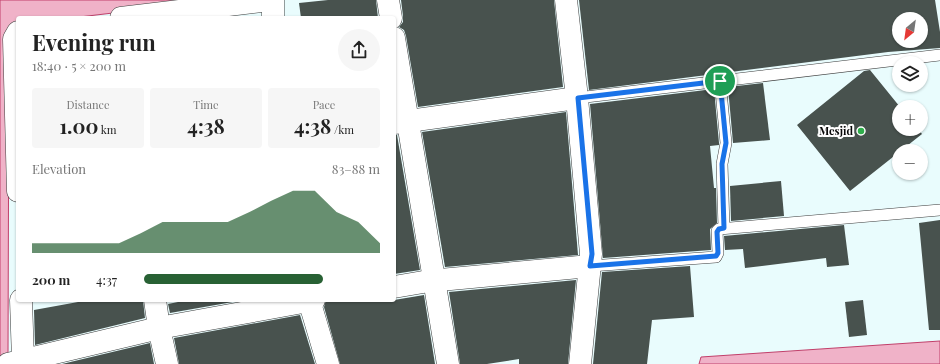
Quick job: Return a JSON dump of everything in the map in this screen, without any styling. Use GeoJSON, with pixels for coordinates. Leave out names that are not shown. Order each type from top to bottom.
{"type":"FeatureCollection","features":[{"type":"Feature","properties":{"kind":"street"},"geometry":{"type":"LineString","coordinates":[[144,16],[271,0],[273,16]]}},
{"type":"Feature","properties":{"kind":"street"},"geometry":{"type":"LineString","coordinates":[[388,0],[391,16]]}},
{"type":"Feature","properties":{"kind":"street"},"geometry":{"type":"LineString","coordinates":[[566,0],[578,98],[592,254],[580,364]]}},
{"type":"Feature","properties":{"kind":"street"},"geometry":{"type":"LineString","coordinates":[[16,36],[14,39],[16,115]]}},
{"type":"Feature","properties":{"kind":"street"},"geometry":{"type":"LineString","coordinates":[[396,66],[400,122],[434,281],[448,364]]}},
{"type":"Feature","properties":{"kind":"street"},"geometry":{"type":"LineString","coordinates":[[400,122],[578,98]]}},
{"type":"Feature","properties":{"kind":"street"},"geometry":{"type":"LineString","coordinates":[[396,287],[434,281],[590,266]]}},
{"type":"Feature","properties":{"kind":"street"},"geometry":{"type":"LineString","coordinates":[[21,302],[15,362],[158,328],[300,302]]}},
{"type":"Feature","properties":{"kind":"street"},"geometry":{"type":"LineString","coordinates":[[155,302],[158,328],[167,364]]}},
{"type":"Feature","properties":{"kind":"street"},"geometry":{"type":"LineString","coordinates":[[312,302],[328,364]]}},
{"type":"Feature","properties":{"kind":"lane"},"geometry":{"type":"LineString","coordinates":[[578,98],[940,55]]}},
{"type":"Feature","properties":{"kind":"lane"},"geometry":{"type":"LineString","coordinates":[[720,81],[726,143],[722,164],[724,228]]}},
{"type":"Feature","properties":{"kind":"lane"},"geometry":{"type":"LineString","coordinates":[[590,266],[716,256],[718,253],[717,232],[719,229],[724,228],[940,210]]}},
{"type":"Feature","properties":{"kind":"shaded area"},"geometry":{"type":"Polygon","coordinates":[[[0,0],[222,0],[88,16],[16,16],[16,28],[9,35],[8,357],[0,358],[0,0]]]}},
{"type":"Feature","properties":{"kind":"shaded area"},"geometry":{"type":"Polygon","coordinates":[[[940,341],[940,364],[699,364],[701,357],[940,341]]]}},
{"type":"Feature","properties":{"kind":"building"},"geometry":{"type":"Polygon","coordinates":[[[328,0],[376,0],[378,16],[301,16],[299,3],[328,0]]]}},
{"type":"Feature","properties":{"kind":"building"},"geometry":{"type":"Polygon","coordinates":[[[401,0],[554,0],[563,87],[418,107],[406,36],[404,30],[399,27],[403,22],[401,0]]]}},
{"type":"Feature","properties":{"kind":"building"},"geometry":{"type":"Polygon","coordinates":[[[579,0],[935,0],[940,32],[940,48],[888,52],[589,90],[579,0]]]}},
{"type":"Feature","properties":{"kind":"building","name":"Mesjid"},"geometry":{"type":"Polygon","coordinates":[[[870,70],[894,100],[892,100],[892,136],[919,136],[909,144],[892,144],[892,158],[850,191],[797,125],[864,71],[870,70]]]}},
{"type":"Feature","properties":{"kind":"building"},"geometry":{"type":"Polygon","coordinates":[[[763,83],[770,140],[733,143],[728,87],[763,83]]]}},
{"type":"Feature","properties":{"kind":"building"},"geometry":{"type":"Polygon","coordinates":[[[714,89],[719,145],[710,146],[714,188],[716,188],[717,223],[710,229],[711,250],[603,258],[590,104],[714,89]]]}},
{"type":"Feature","properties":{"kind":"building"},"geometry":{"type":"Polygon","coordinates":[[[566,112],[578,255],[445,267],[422,132],[566,112]]]}},
{"type":"Feature","properties":{"kind":"building"},"geometry":{"type":"Polygon","coordinates":[[[396,135],[397,135],[420,270],[396,274],[396,135]]]}},
{"type":"Feature","properties":{"kind":"building"},"geometry":{"type":"Polygon","coordinates":[[[781,181],[784,216],[731,221],[730,186],[781,181]]]}},
{"type":"Feature","properties":{"kind":"building"},"geometry":{"type":"Polygon","coordinates":[[[940,220],[940,330],[929,330],[919,223],[940,220]]]}},
{"type":"Feature","properties":{"kind":"building"},"geometry":{"type":"Polygon","coordinates":[[[844,225],[849,265],[827,267],[826,258],[745,268],[743,249],[725,250],[724,236],[844,225]]]}},
{"type":"Feature","properties":{"kind":"building"},"geometry":{"type":"Polygon","coordinates":[[[690,266],[694,317],[652,320],[647,364],[593,364],[602,272],[690,266]]]}},
{"type":"Feature","properties":{"kind":"building"},"geometry":{"type":"Polygon","coordinates":[[[576,280],[568,364],[519,364],[519,359],[487,364],[460,364],[449,292],[576,280]]]}},
{"type":"Feature","properties":{"kind":"building"},"geometry":{"type":"Polygon","coordinates":[[[424,295],[435,364],[340,364],[324,307],[325,302],[396,302],[396,300],[424,295]]]}},
{"type":"Feature","properties":{"kind":"building"},"geometry":{"type":"Polygon","coordinates":[[[863,300],[867,335],[849,337],[845,302],[863,300]]]}},
{"type":"Feature","properties":{"kind":"building"},"geometry":{"type":"Polygon","coordinates":[[[78,302],[143,302],[145,318],[35,345],[34,310],[78,302]]]}},
{"type":"Feature","properties":{"kind":"building"},"geometry":{"type":"Polygon","coordinates":[[[178,302],[233,302],[170,313],[168,304],[178,302]]]}},
{"type":"Feature","properties":{"kind":"building"},"geometry":{"type":"Polygon","coordinates":[[[300,315],[315,364],[179,364],[174,338],[300,315]]]}},
{"type":"Feature","properties":{"kind":"building"},"geometry":{"type":"Polygon","coordinates":[[[150,343],[154,364],[62,364],[150,343]]]}},
{"type":"Feature","properties":{"kind":"place","name":"Mesjid"},"geometry":{"type":"Point","coordinates":[861,131]}},
{"type":"Feature","properties":{"kind":"route"},"geometry":{"type":"LineString","coordinates":[[720,81],[726,143],[722,164],[724,228],[719,229],[717,232],[718,253],[716,256],[590,266],[592,254],[578,98],[720,81]]}}]}
